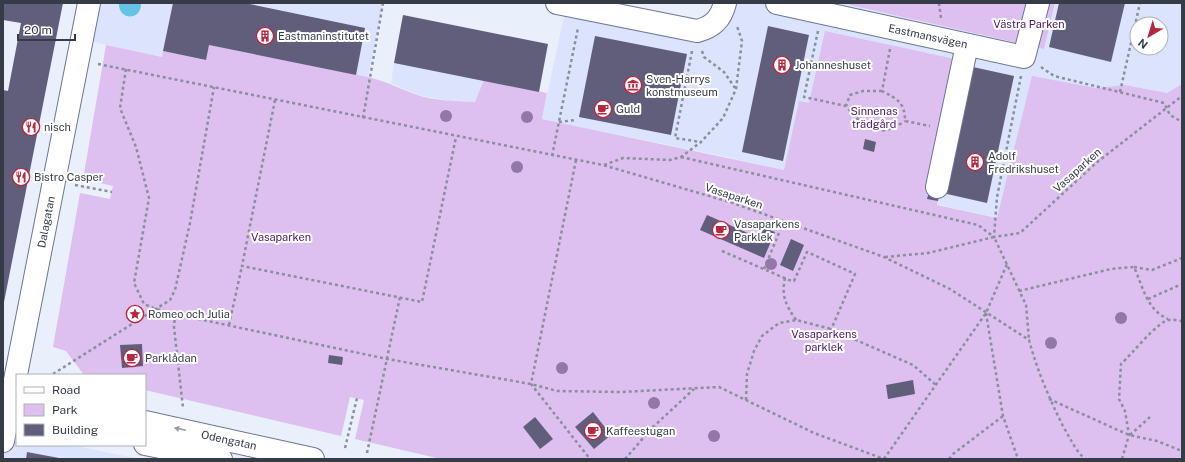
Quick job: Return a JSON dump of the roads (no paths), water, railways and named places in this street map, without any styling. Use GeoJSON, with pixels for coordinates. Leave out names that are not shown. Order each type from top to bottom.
{"type":"FeatureCollection","features":[{"type":"Feature","properties":{"kind":"street","name":"Dalagatan"},"geometry":{"type":"LineString","coordinates":[[3,441],[9,418],[11,393],[89,3]]}},
{"type":"Feature","properties":{"kind":"street"},"geometry":{"type":"LineString","coordinates":[[557,3],[697,43],[706,29],[716,23],[723,11],[725,3]]}},
{"type":"Feature","properties":{"kind":"street","name":"Eastmansvägen"},"geometry":{"type":"LineString","coordinates":[[781,3],[1024,57],[1038,3]]}},
{"type":"Feature","properties":{"kind":"street"},"geometry":{"type":"LineString","coordinates":[[937,187],[968,45]]}},
{"type":"Feature","properties":{"kind":"street","name":"Odengatan"},"geometry":{"type":"LineString","coordinates":[[146,422],[310,459]]}},
{"type":"Feature","properties":{"kind":"street","name":"Odengatan"},"geometry":{"type":"LineString","coordinates":[[146,444],[221,459]]}},
{"type":"Feature","properties":{"kind":"water"},"geometry":{"type":"Polygon","coordinates":[[[119,3],[141,3],[138,13],[134,16],[126,16],[122,13],[119,3]]]}},
{"type":"Feature","properties":{"kind":"place","name":"Eastmaninstitutet"},"geometry":{"type":"Point","coordinates":[265,36]}},
{"type":"Feature","properties":{"kind":"place","name":"Johanneshuset"},"geometry":{"type":"Point","coordinates":[782,65]}},
{"type":"Feature","properties":{"kind":"place","name":"Sven-Harrys konstmuseum"},"geometry":{"type":"Point","coordinates":[633,85]}},
{"type":"Feature","properties":{"kind":"place","name":"Guld"},"geometry":{"type":"Point","coordinates":[603,109]}},
{"type":"Feature","properties":{"kind":"place","name":"nisch"},"geometry":{"type":"Point","coordinates":[31,127]}},
{"type":"Feature","properties":{"kind":"place","name":"Adolf Fredrikshuset"},"geometry":{"type":"Point","coordinates":[975,162]}},
{"type":"Feature","properties":{"kind":"place","name":"Bistro Casper"},"geometry":{"type":"Point","coordinates":[21,177]}},
{"type":"Feature","properties":{"kind":"place","name":"Vasaparkens Parklek"},"geometry":{"type":"Point","coordinates":[721,230]}},
{"type":"Feature","properties":{"kind":"place","name":"Romeo och Julia"},"geometry":{"type":"Point","coordinates":[135,314]}},
{"type":"Feature","properties":{"kind":"place","name":"Parklådan"},"geometry":{"type":"Point","coordinates":[132,358]}},
{"type":"Feature","properties":{"kind":"place","name":"Kaffeestugan"},"geometry":{"type":"Point","coordinates":[593,431]}},
{"type":"Feature","properties":{"kind":"park label","name":"Västra Parken"},"geometry":{"type":"Point","coordinates":[1029,24]}},
{"type":"Feature","properties":{"kind":"park label","name":"Sinnenas trädgård"},"geometry":{"type":"Point","coordinates":[874,117]}},
{"type":"Feature","properties":{"kind":"park label","name":"Vasaparken"},"geometry":{"type":"Point","coordinates":[281,237]}},
{"type":"Feature","properties":{"kind":"park label","name":"Vasaparkens parklek"},"geometry":{"type":"Point","coordinates":[824,340]}}]}
